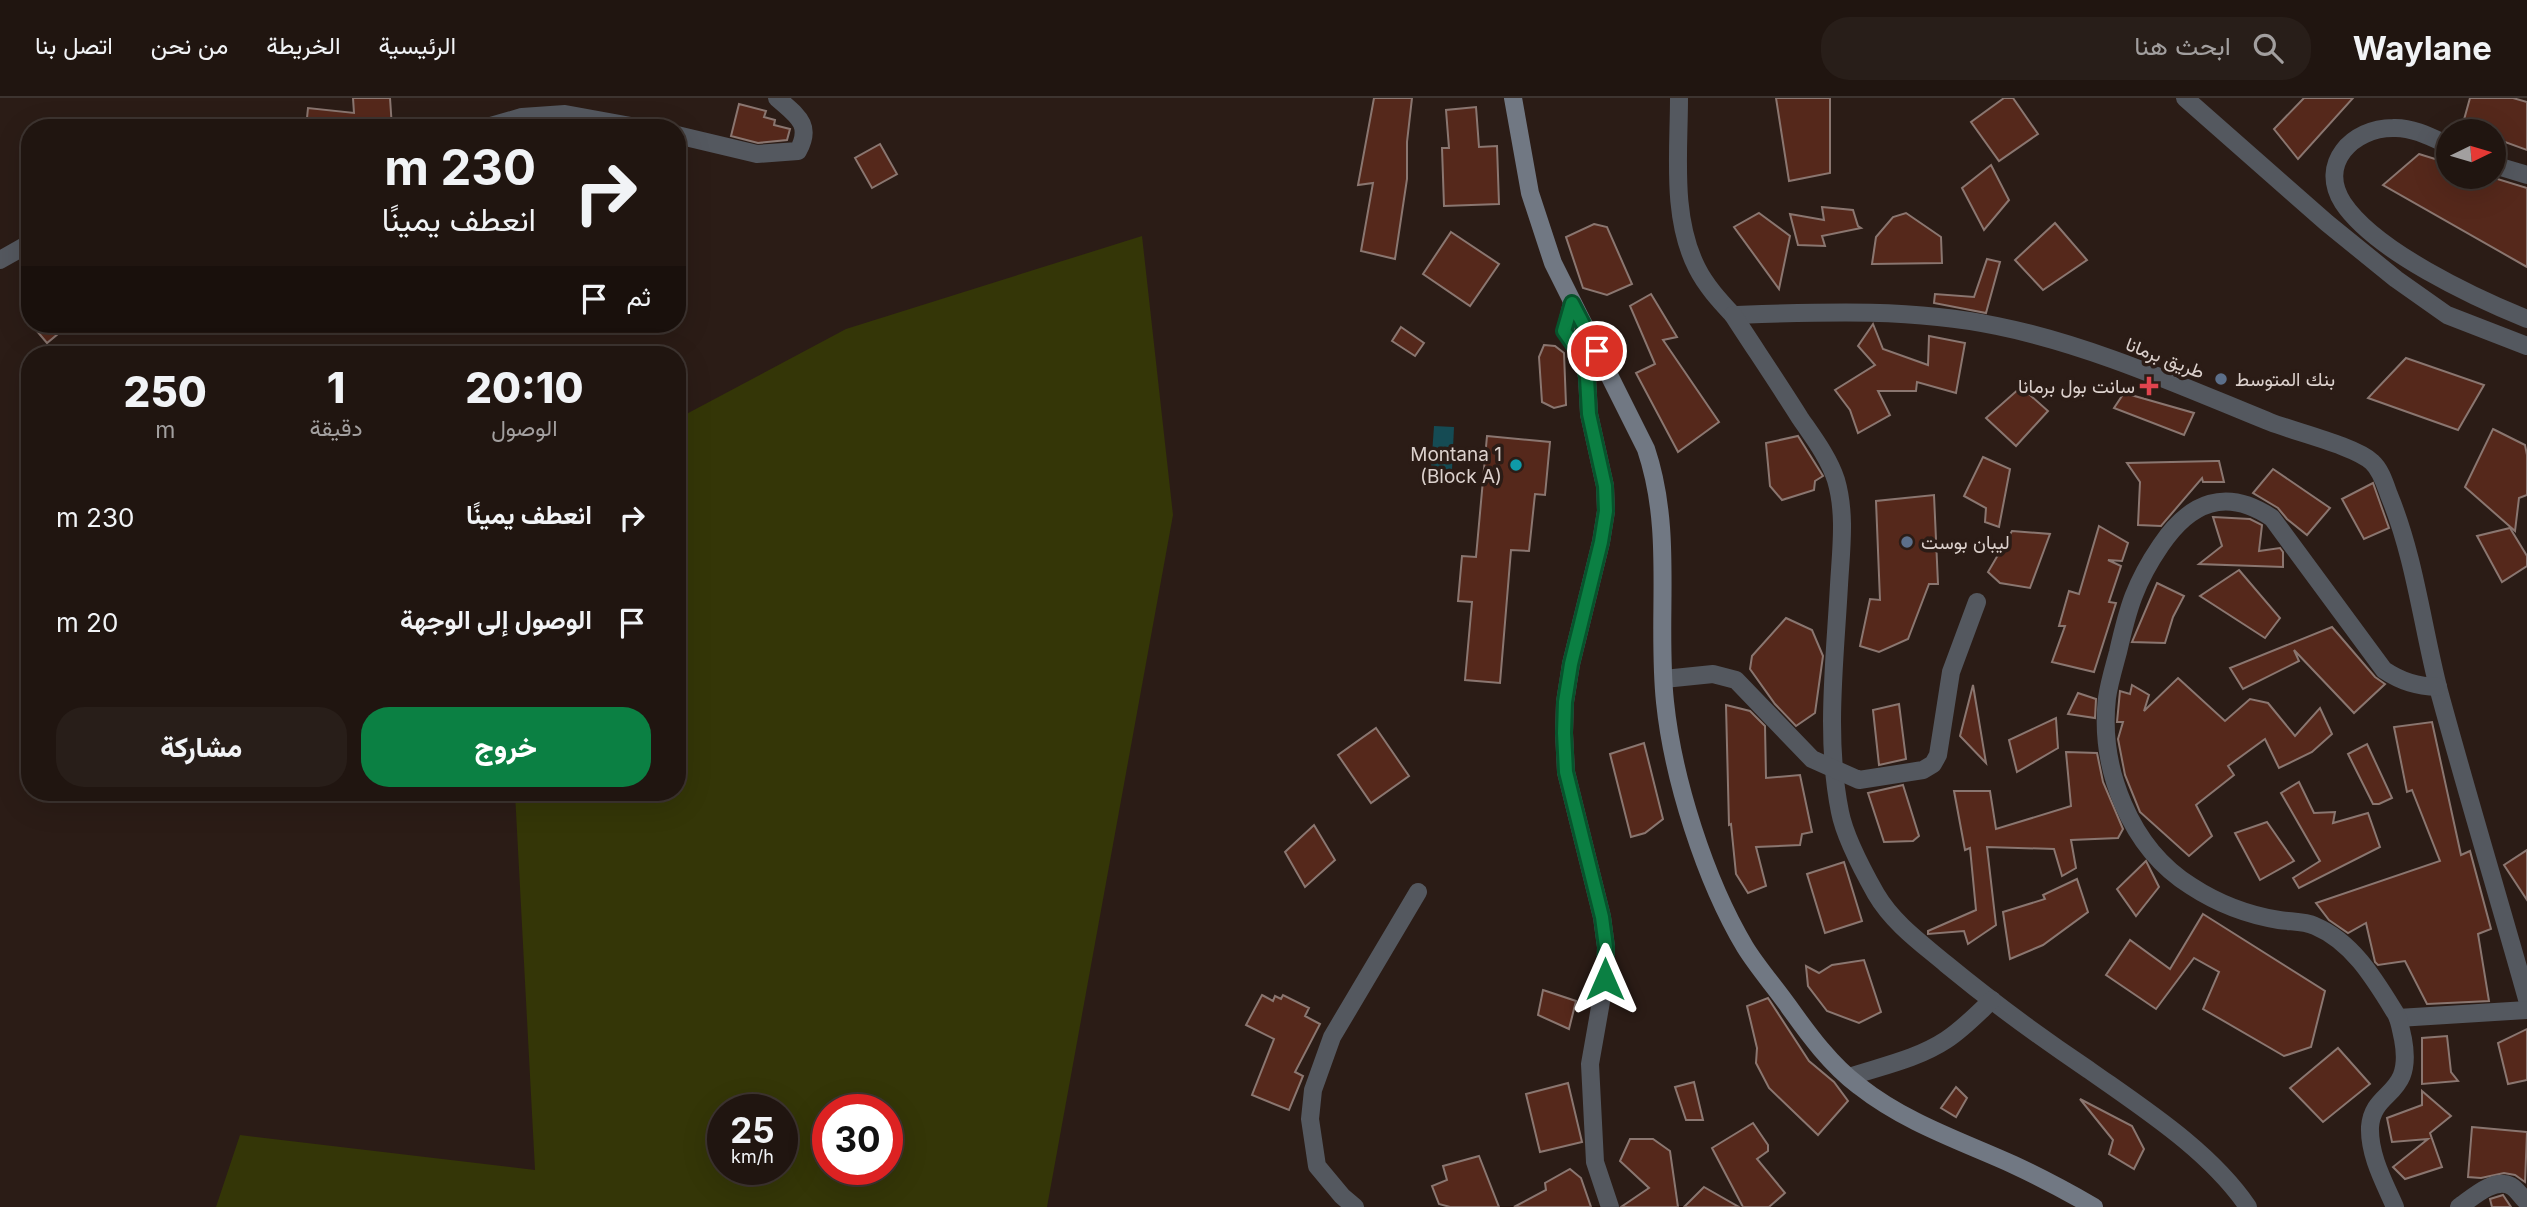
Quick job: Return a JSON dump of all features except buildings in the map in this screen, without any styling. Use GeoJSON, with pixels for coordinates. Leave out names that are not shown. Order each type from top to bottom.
{"type":"FeatureCollection","features":[{"type":"Feature","properties":{"kind":"main road"},"geometry":{"type":"LineString","coordinates":[[1514,98],[1533,203],[1553,263],[1640,437],[1654,473],[1662,533],[1665,701],[1675,762],[1687,807],[1717,892],[1746,947],[1811,1037],[1859,1087],[1901,1114],[1943,1136],[2012,1164],[2094,1207]]}},
{"type":"Feature","properties":{"kind":"street"},"geometry":{"type":"LineString","coordinates":[[686,137],[757,154],[798,151],[804,141],[805,128],[798,117],[777,98]]}},
{"type":"Feature","properties":{"kind":"street"},"geometry":{"type":"LineString","coordinates":[[1679,98],[1679,193],[1684,231],[1697,268],[1715,296],[1733,315],[1820,448],[1835,478],[1842,535],[1833,681],[1833,735],[1840,814],[1877,896],[1899,924],[1992,1000],[2039,1036],[2140,1104],[2217,1171],[2248,1207]]}},
{"type":"Feature","properties":{"kind":"street"},"geometry":{"type":"LineString","coordinates":[[2185,98],[2317,215],[2396,279],[2448,315],[2527,346]]}},
{"type":"Feature","properties":{"kind":"street"},"geometry":{"type":"LineString","coordinates":[[515,119],[565,114],[592,119]]}},
{"type":"Feature","properties":{"kind":"street"},"geometry":{"type":"LineString","coordinates":[[2436,139],[2395,127],[2369,130],[2349,145],[2337,159],[2334,183],[2343,203],[2369,233],[2440,278],[2527,320]]}},
{"type":"Feature","properties":{"kind":"street"},"geometry":{"type":"LineString","coordinates":[[2506,169],[2527,175]]}},
{"type":"Feature","properties":{"kind":"street"},"geometry":{"type":"LineString","coordinates":[[0,260],[21,248]]}},
{"type":"Feature","properties":{"kind":"street"},"geometry":{"type":"LineString","coordinates":[[1572,303],[1564,331],[1583,358],[1589,414],[1605,486],[1606,511],[1571,664],[1565,702],[1564,733],[1566,772],[1602,917],[1606,947],[1605,979],[1590,1063],[1595,1162],[1610,1207]]}},
{"type":"Feature","properties":{"kind":"street","name":"طريق برمانا"},"geometry":{"type":"LineString","coordinates":[[1733,315],[1906,315],[1997,326],[2063,342],[2298,433],[2351,449],[2372,462],[2382,478],[2399,519],[2412,561],[2438,687],[2527,999]]}},
{"type":"Feature","properties":{"kind":"street"},"geometry":{"type":"LineString","coordinates":[[2395,1207],[2376,1164],[2370,1125],[2375,1109],[2400,1083],[2405,1069],[2405,1052],[2398,1018],[2351,950],[2317,927],[2304,922],[2251,914],[2211,898],[2189,885],[2159,860],[2134,826],[2119,796],[2106,726],[2108,696],[2129,603],[2142,573],[2164,540],[2188,514],[2218,501],[2247,506],[2272,519],[2384,670],[2400,681],[2419,687],[2438,687]]}},
{"type":"Feature","properties":{"kind":"street"},"geometry":{"type":"LineString","coordinates":[[1664,679],[1713,674],[1736,680],[1805,752],[1836,771],[1859,780],[1923,770],[1933,764],[1941,746],[1951,672],[1977,603]]}},
{"type":"Feature","properties":{"kind":"street"},"geometry":{"type":"LineString","coordinates":[[1355,1207],[1317,1166],[1310,1119],[1313,1090],[1332,1037],[1418,892]]}},
{"type":"Feature","properties":{"kind":"street"},"geometry":{"type":"LineString","coordinates":[[1849,1077],[1928,1050],[1947,1039],[1992,1000]]}},
{"type":"Feature","properties":{"kind":"street"},"geometry":{"type":"LineString","coordinates":[[2398,1018],[2527,1010]]}},
{"type":"Feature","properties":{"kind":"street"},"geometry":{"type":"LineString","coordinates":[[2459,1207],[2497,1184],[2506,1183],[2527,1202]]}},
{"type":"Feature","properties":{"kind":"shaded area"},"geometry":{"type":"Polygon","coordinates":[[[1142,236],[1173,515],[1047,1207],[216,1207],[240,1135],[535,1170],[515,801],[686,801],[686,414],[846,329],[1142,236]]]}},
{"type":"Feature","properties":{"kind":"water"},"geometry":{"type":"Polygon","coordinates":[[[1434,426],[1454,427],[1452,470],[1431,469],[1434,426]]]}},
{"type":"Feature","properties":{"kind":"place","name":"بنك المتوسط"},"geometry":{"type":"Point","coordinates":[2221,379]}},
{"type":"Feature","properties":{"kind":"place","name":"سانت بول برمانا"},"geometry":{"type":"Point","coordinates":[2149,386]}},
{"type":"Feature","properties":{"kind":"place","name":"Montana 1 (Block A)"},"geometry":{"type":"Point","coordinates":[1516,465]}},
{"type":"Feature","properties":{"kind":"place","name":"ليبان بوست"},"geometry":{"type":"Point","coordinates":[1907,542]}},
{"type":"Feature","properties":{"kind":"route"},"geometry":{"type":"LineString","coordinates":[[1597,351],[1572,303],[1564,331],[1583,358],[1589,414],[1605,486],[1606,511],[1571,664],[1565,702],[1564,733],[1566,772],[1602,917],[1606,947],[1605,979]]}}]}
